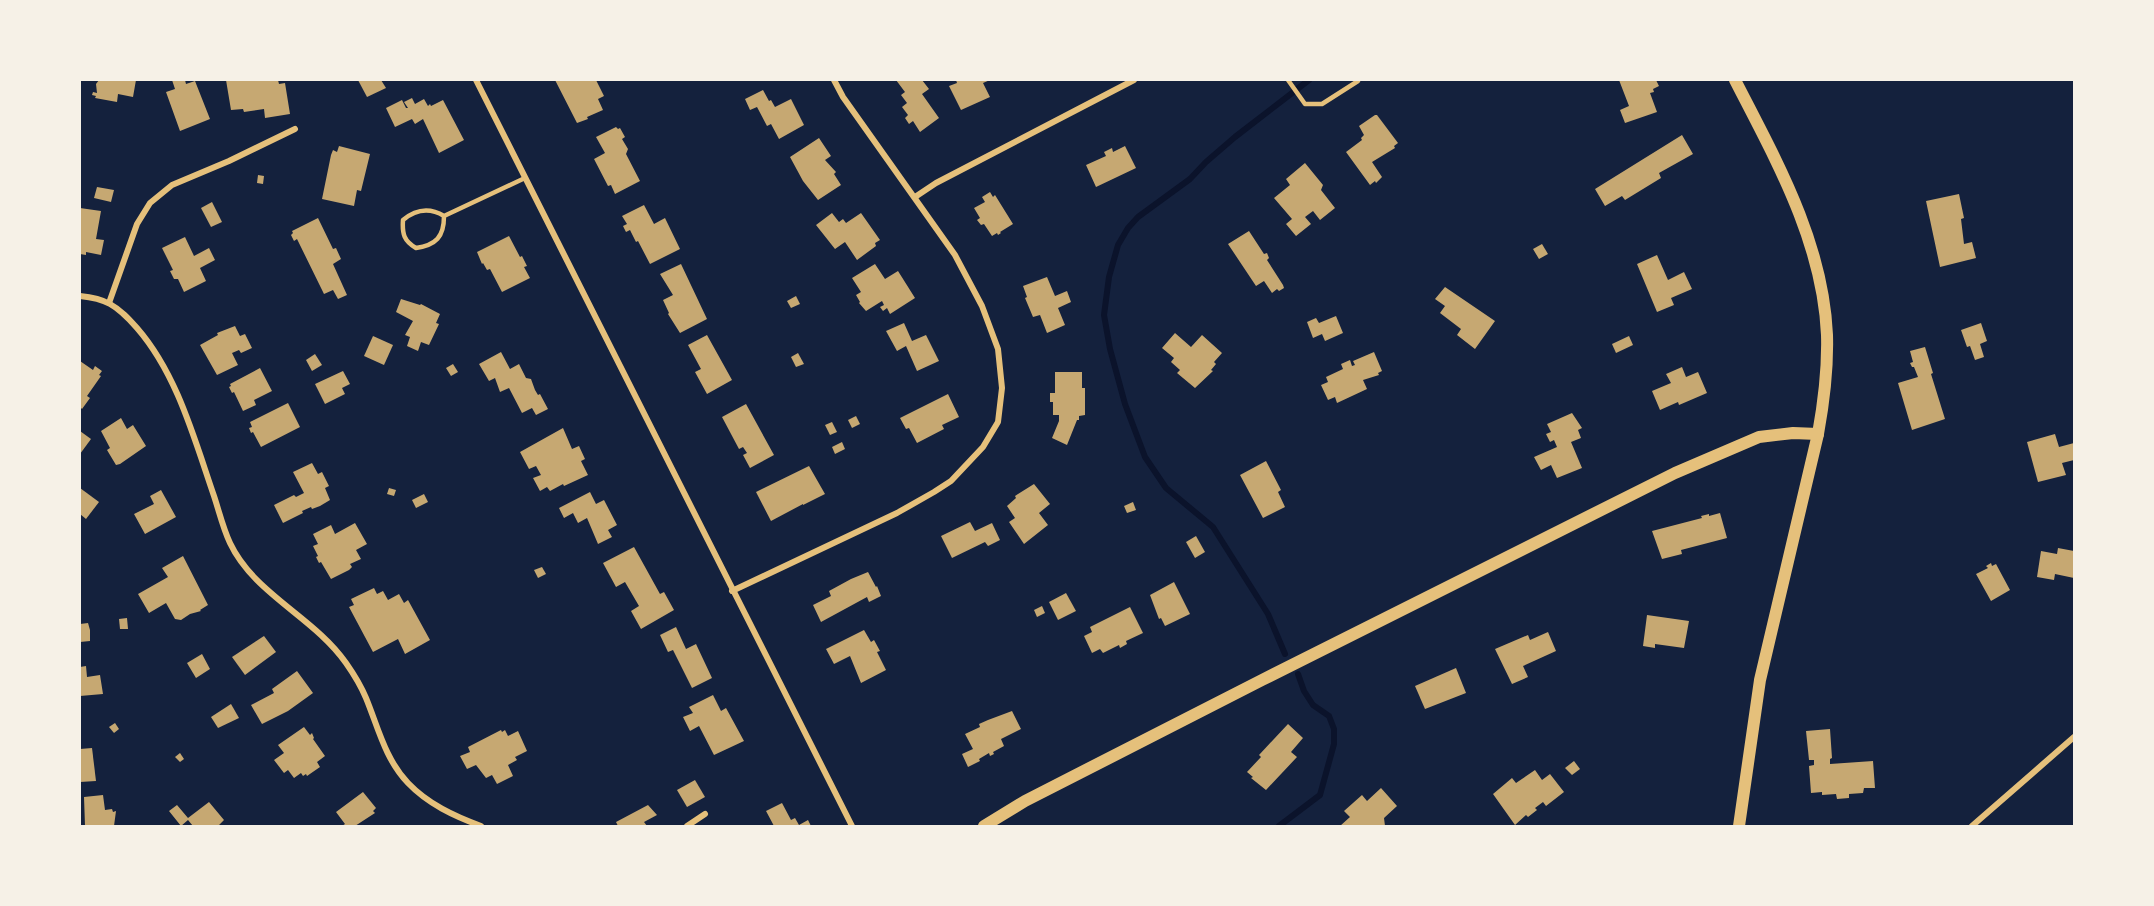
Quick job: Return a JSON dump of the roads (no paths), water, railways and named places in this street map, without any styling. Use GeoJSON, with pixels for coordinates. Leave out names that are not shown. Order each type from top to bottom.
{"type":"FeatureCollection","features":[{"type":"Feature","properties":{"kind":"main road"},"geometry":{"type":"LineString","coordinates":[[1735,80],[1788,187],[1808,238],[1819,279],[1825,318],[1827,355],[1824,401],[1818,434],[1760,680],[1739,826]]}},
{"type":"Feature","properties":{"kind":"main road"},"geometry":{"type":"LineString","coordinates":[[984,826],[1025,801],[1675,473],[1759,437],[1793,432],[1818,434]]}},
{"type":"Feature","properties":{"kind":"street"},"geometry":{"type":"LineString","coordinates":[[476,80],[852,826]]}},
{"type":"Feature","properties":{"kind":"street"},"geometry":{"type":"LineString","coordinates":[[732,591],[897,513],[934,492],[951,481],[975,456],[998,422],[1002,388],[998,349],[982,306],[955,255],[843,97],[834,80]]}},
{"type":"Feature","properties":{"kind":"street"},"geometry":{"type":"LineString","coordinates":[[915,197],[936,183],[1134,80]]}},
{"type":"Feature","properties":{"kind":"street"},"geometry":{"type":"LineString","coordinates":[[109,303],[137,225],[150,203],[172,185],[295,129]]}},
{"type":"Feature","properties":{"kind":"street"},"geometry":{"type":"LineString","coordinates":[[80,296],[109,303],[131,321],[161,360],[181,404],[230,543],[241,560],[270,591],[334,647],[346,662],[365,695],[390,757],[408,783],[434,804],[481,826]]}},
{"type":"Feature","properties":{"kind":"street"},"geometry":{"type":"LineString","coordinates":[[1972,826],[2074,737]]}},
{"type":"Feature","properties":{"kind":"street"},"geometry":{"type":"LineString","coordinates":[[687,826],[705,814]]}},
{"type":"Feature","properties":{"kind":"lane"},"geometry":{"type":"LineString","coordinates":[[1288,80],[1305,104],[1322,104],[1358,81]]}},
{"type":"Feature","properties":{"kind":"lane"},"geometry":{"type":"LineString","coordinates":[[444,216],[444,226],[438,238],[430,246],[416,248],[407,243],[402,232],[403,220],[411,214],[422,210],[433,211],[444,216],[525,178]]}},
{"type":"Feature","properties":{"kind":"waterway"},"geometry":{"type":"LineString","coordinates":[[1285,654],[1268,614],[1213,527],[1166,488],[1145,457],[1125,404],[1110,349],[1104,315],[1109,277],[1118,245],[1128,228],[1138,217],[1190,179],[1235,137],[1309,80]]}},
{"type":"Feature","properties":{"kind":"waterway"},"geometry":{"type":"LineString","coordinates":[[1279,826],[1320,795],[1334,744],[1334,729],[1329,716],[1313,705],[1304,691],[1298,674]]}}]}
